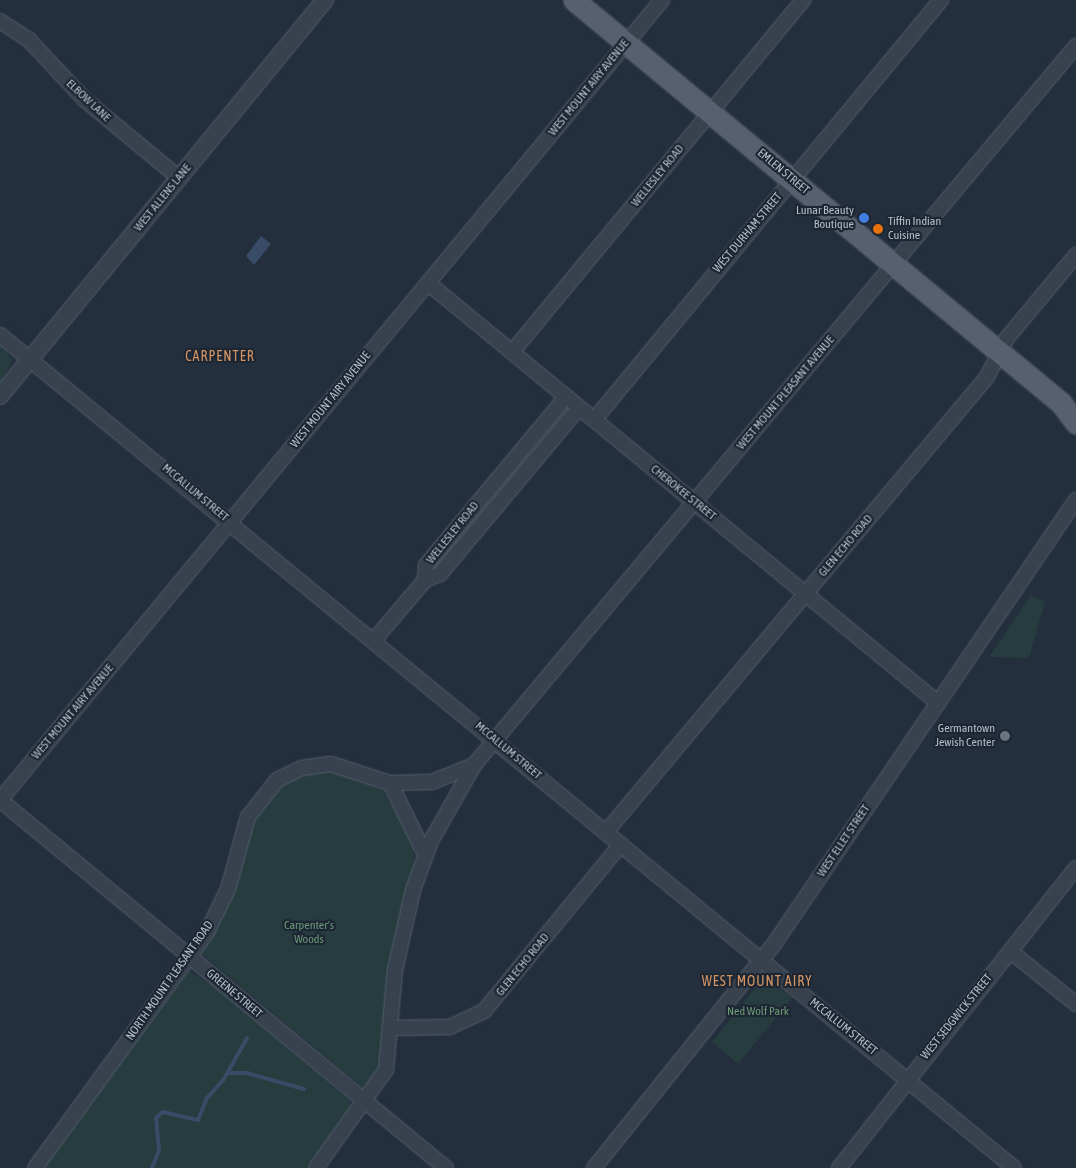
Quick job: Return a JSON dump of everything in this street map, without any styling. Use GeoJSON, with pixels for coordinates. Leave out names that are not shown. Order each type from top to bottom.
{"type":"FeatureCollection","features":[{"type":"Feature","properties":{"kind":"main road","name":"EMLEN STREET"},"geometry":{"type":"LineString","coordinates":[[574,0],[1068,406],[1076,423]]}},
{"type":"Feature","properties":{"kind":"street","name":"WEST ALLENS LANE"},"geometry":{"type":"LineString","coordinates":[[0,396],[326,0]]}},
{"type":"Feature","properties":{"kind":"street","name":"WEST MOUNT AIRY AVENUE"},"geometry":{"type":"LineString","coordinates":[[0,800],[662,0]]}},
{"type":"Feature","properties":{"kind":"street","name":"WELLESLEY ROAD"},"geometry":{"type":"LineString","coordinates":[[512,352],[803,0]]}},
{"type":"Feature","properties":{"kind":"street","name":"WEST DURHAM STREET"},"geometry":{"type":"LineString","coordinates":[[594,420],[941,0]]}},
{"type":"Feature","properties":{"kind":"street","name":"ELBOW LANE"},"geometry":{"type":"LineString","coordinates":[[0,20],[29,40],[84,99],[179,178]]}},
{"type":"Feature","properties":{"kind":"street","name":"WEST MOUNT PLEASANT AVENUE"},"geometry":{"type":"LineString","coordinates":[[496,740],[1076,46]]}},
{"type":"Feature","properties":{"kind":"street","name":"GLEN ECHO ROAD"},"geometry":{"type":"LineString","coordinates":[[606,832],[987,377],[1000,352],[1076,255]]}},
{"type":"Feature","properties":{"kind":"street","name":"CHEROKEE STREET"},"geometry":{"type":"LineString","coordinates":[[428,283],[938,703]]}},
{"type":"Feature","properties":{"kind":"street","name":"MCCALLUM STREET"},"geometry":{"type":"LineString","coordinates":[[0,335],[496,740],[1014,1168]]}},
{"type":"Feature","properties":{"kind":"street","name":"WELLESLEY ROAD"},"geometry":{"type":"LineString","coordinates":[[425,580],[426,565],[566,397]]}},
{"type":"Feature","properties":{"kind":"street","name":"WELLESLEY ROAD"},"geometry":{"type":"LineString","coordinates":[[374,640],[425,580],[440,574],[579,408]]}},
{"type":"Feature","properties":{"kind":"street","name":"WEST ELLET STREET"},"geometry":{"type":"LineString","coordinates":[[594,1168],[762,960],[1076,500]]}},
{"type":"Feature","properties":{"kind":"street","name":"NORTH MOUNT PLEASANT ROAD"},"geometry":{"type":"LineString","coordinates":[[35,1168],[190,957],[224,901],[248,816],[270,786],[293,771],[322,764],[352,768],[390,783],[432,782],[474,765],[496,740]]}},
{"type":"Feature","properties":{"kind":"street"},"geometry":{"type":"LineString","coordinates":[[316,1168],[386,1070],[392,1028],[398,953],[426,854],[474,765]]}},
{"type":"Feature","properties":{"kind":"street"},"geometry":{"type":"LineString","coordinates":[[390,783],[426,854]]}},
{"type":"Feature","properties":{"kind":"street","name":"GREENE STREET"},"geometry":{"type":"LineString","coordinates":[[0,800],[446,1168]]}},
{"type":"Feature","properties":{"kind":"street","name":"GLEN ECHO ROAD"},"geometry":{"type":"LineString","coordinates":[[392,1028],[450,1027],[484,1011],[620,844]]}},
{"type":"Feature","properties":{"kind":"street","name":"WEST SEDGWICK STREET"},"geometry":{"type":"LineString","coordinates":[[839,1168],[1076,868]]}},
{"type":"Feature","properties":{"kind":"street"},"geometry":{"type":"LineString","coordinates":[[1010,951],[1076,1004]]}},
{"type":"Feature","properties":{"kind":"green space"},"geometry":{"type":"Polygon","coordinates":[[[0,344],[12,360],[0,384],[0,344]]]}},
{"type":"Feature","properties":{"kind":"green space"},"geometry":{"type":"Polygon","coordinates":[[[1031,595],[1045,602],[1029,658],[989,657],[1031,595]]]}},
{"type":"Feature","properties":{"kind":"green space","name":"Carpenter's Woods"},"geometry":{"type":"Polygon","coordinates":[[[333,770],[383,790],[414,845],[414,866],[389,970],[381,1065],[364,1089],[201,953],[229,901],[252,819],[281,785],[306,773],[333,770]]]}},
{"type":"Feature","properties":{"kind":"green space"},"geometry":{"type":"Polygon","coordinates":[[[189,971],[213,986],[350,1100],[350,1108],[307,1168],[42,1168],[189,971]]]}},
{"type":"Feature","properties":{"kind":"green space","name":"Ned Wolf Park"},"geometry":{"type":"Polygon","coordinates":[[[764,977],[793,997],[738,1064],[712,1042],[764,977]]]}},
{"type":"Feature","properties":{"kind":"water"},"geometry":{"type":"Polygon","coordinates":[[[261,236],[271,244],[254,265],[246,256],[261,236]]]}},
{"type":"Feature","properties":{"kind":"waterway"},"geometry":{"type":"LineString","coordinates":[[152,1168],[159,1151],[156,1118],[163,1112],[198,1120],[207,1098],[224,1079],[247,1038]]}},
{"type":"Feature","properties":{"kind":"waterway"},"geometry":{"type":"LineString","coordinates":[[227,1073],[247,1073],[304,1089]]}},
{"type":"Feature","properties":{"kind":"place","name":"Lunar Beauty Boutique"},"geometry":{"type":"Point","coordinates":[864,218]}},
{"type":"Feature","properties":{"kind":"place","name":"Tiffin Indian Cuisine"},"geometry":{"type":"Point","coordinates":[878,229]}},
{"type":"Feature","properties":{"kind":"place","name":"Germantown Jewish Center"},"geometry":{"type":"Point","coordinates":[1005,736]}},
{"type":"Feature","properties":{"kind":"district","name":"CARPENTER"},"geometry":{"type":"Point","coordinates":[220,356]}},
{"type":"Feature","properties":{"kind":"district","name":"WEST MOUNT AIRY"},"geometry":{"type":"Point","coordinates":[757,981]}}]}
